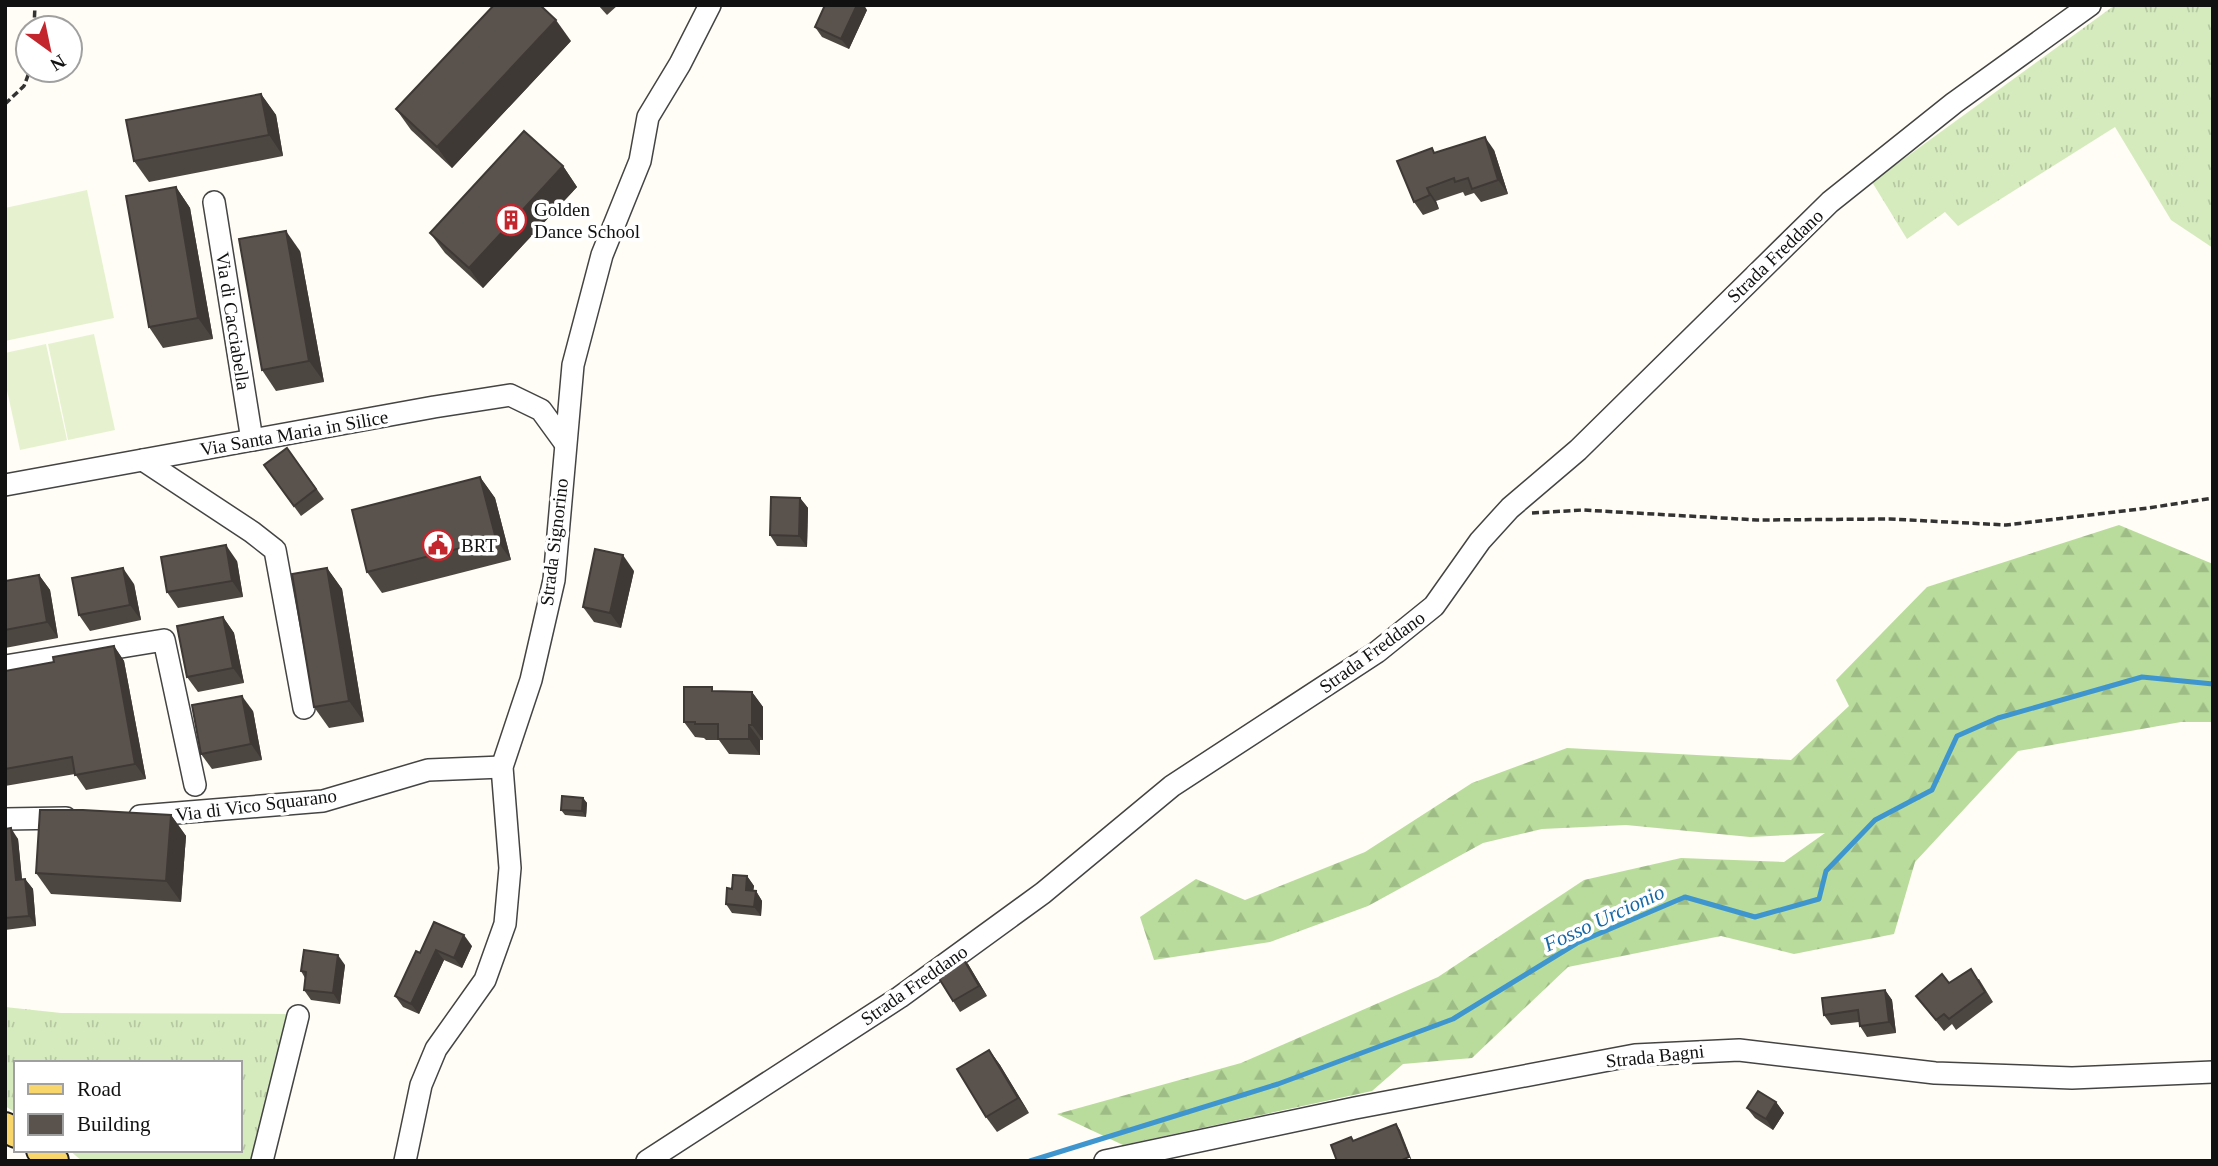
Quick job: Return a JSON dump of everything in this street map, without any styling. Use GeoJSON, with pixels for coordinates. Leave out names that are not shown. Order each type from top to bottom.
{"type":"FeatureCollection","features":[{"type":"Feature","properties":{"kind":"street","name":"Strada Signorino"},"geometry":{"type":"LineString","coordinates":[[405,1161],[421,1085],[436,1049],[485,980],[505,924],[510,868],[502,766],[531,680],[554,580],[573,365],[602,255],[640,161],[648,117],[680,64],[710,5]]}},
{"type":"Feature","properties":{"kind":"street","name":"Strada Freddano"},"geometry":{"type":"LineString","coordinates":[[647,1161],[900,997],[1043,893],[1172,786],[1377,652],[1434,606],[1480,541],[1510,508],[1578,450],[1830,202],[1954,103],[2090,5]]}},
{"type":"Feature","properties":{"kind":"street","name":"Via di Cacciabella"},"geometry":{"type":"LineString","coordinates":[[214,202],[253,440]]}},
{"type":"Feature","properties":{"kind":"street","name":"Via Santa Maria in Silice"},"geometry":{"type":"LineString","coordinates":[[5,485],[510,395],[541,410],[565,443]]}},
{"type":"Feature","properties":{"kind":"street"},"geometry":{"type":"LineString","coordinates":[[143,460],[275,550],[304,708]]}},
{"type":"Feature","properties":{"kind":"street"},"geometry":{"type":"LineString","coordinates":[[5,666],[164,640],[195,785]]}},
{"type":"Feature","properties":{"kind":"street","name":"Via di Vico Squarano"},"geometry":{"type":"LineString","coordinates":[[117,817],[159,816],[323,801],[428,770],[502,766]]}},
{"type":"Feature","properties":{"kind":"street"},"geometry":{"type":"LineString","coordinates":[[5,819],[89,817]]}},
{"type":"Feature","properties":{"kind":"street"},"geometry":{"type":"LineString","coordinates":[[262,1161],[298,1016]]}},
{"type":"Feature","properties":{"kind":"street","name":"Strada Bagni"},"geometry":{"type":"LineString","coordinates":[[1105,1161],[1355,1108],[1635,1055],[1739,1050],[1935,1073],[2072,1078],[2213,1072]]}},
{"type":"Feature","properties":{"kind":"path"},"geometry":{"type":"LineString","coordinates":[[5,104],[25,84]]}},
{"type":"Feature","properties":{"kind":"path"},"geometry":{"type":"LineString","coordinates":[[1510,508],[1524,514],[1583,510],[1758,520],[1890,519],[2006,525],[2213,498]]}},
{"type":"Feature","properties":{"kind":"green space"},"geometry":{"type":"Polygon","coordinates":[[[2115,5],[2213,5],[2213,248],[2171,220],[2115,127],[1958,226],[1945,212],[1907,239],[1872,182],[2115,5]]]}},
{"type":"Feature","properties":{"kind":"green space"},"geometry":{"type":"Polygon","coordinates":[[[87,190],[114,318],[5,341],[5,208],[87,190]]]}},
{"type":"Feature","properties":{"kind":"green space"},"geometry":{"type":"Polygon","coordinates":[[[94,334],[115,430],[68,440],[48,344],[94,334]]]}},
{"type":"Feature","properties":{"kind":"green space"},"geometry":{"type":"Polygon","coordinates":[[[46,344],[67,440],[20,450],[5,381],[5,353],[46,344]]]}},
{"type":"Feature","properties":{"kind":"green space"},"geometry":{"type":"Polygon","coordinates":[[[2119,525],[2213,564],[2213,722],[2181,722],[2018,751],[1915,862],[1894,934],[1794,954],[1721,936],[1568,967],[1472,1058],[1403,1064],[1372,1091],[1123,1145],[1057,1114],[1241,1063],[1438,977],[1584,880],[1681,858],[1784,862],[1825,833],[1750,837],[1626,825],[1542,829],[1483,843],[1368,906],[1270,942],[1154,960],[1140,917],[1196,879],[1245,900],[1365,852],[1472,783],[1567,748],[1791,760],[1849,706],[1836,680],[1927,587],[2119,525]]]}},
{"type":"Feature","properties":{"kind":"green space"},"geometry":{"type":"Polygon","coordinates":[[[5,1007],[61,1013],[289,1014],[253,1161],[82,1161],[71,1152],[242,1152],[242,1061],[14,1061],[14,1112],[5,1106],[5,1007]]]}},
{"type":"Feature","properties":{"kind":"building"},"geometry":{"type":"Polygon","coordinates":[[[494,5],[540,5],[556,20],[437,147],[396,109],[494,5]]]}},
{"type":"Feature","properties":{"kind":"building"},"geometry":{"type":"Polygon","coordinates":[[[825,5],[857,5],[841,39],[815,27],[825,5]]]}},
{"type":"Feature","properties":{"kind":"building"},"geometry":{"type":"Polygon","coordinates":[[[261,94],[269,135],[134,161],[126,120],[261,94]]]}},
{"type":"Feature","properties":{"kind":"building"},"geometry":{"type":"Polygon","coordinates":[[[524,131],[563,166],[469,268],[430,233],[524,131]]]}},
{"type":"Feature","properties":{"kind":"building"},"geometry":{"type":"Polygon","coordinates":[[[1485,137],[1498,180],[1472,189],[1468,178],[1455,182],[1454,178],[1427,188],[1430,195],[1414,202],[1397,161],[1432,148],[1434,153],[1485,137]]]}},
{"type":"Feature","properties":{"kind":"building"},"geometry":{"type":"Polygon","coordinates":[[[176,187],[198,318],[149,327],[126,196],[176,187]]]}},
{"type":"Feature","properties":{"kind":"building"},"geometry":{"type":"Polygon","coordinates":[[[286,231],[309,361],[262,370],[239,239],[286,231]]]}},
{"type":"Feature","properties":{"kind":"building"},"geometry":{"type":"Polygon","coordinates":[[[287,448],[316,489],[294,506],[264,465],[287,448]]]}},
{"type":"Feature","properties":{"kind":"building"},"geometry":{"type":"Polygon","coordinates":[[[480,477],[496,539],[367,572],[352,510],[480,477]]]}},
{"type":"Feature","properties":{"kind":"building"},"geometry":{"type":"Polygon","coordinates":[[[771,497],[800,498],[799,536],[770,535],[771,497]]]}},
{"type":"Feature","properties":{"kind":"building"},"geometry":{"type":"Polygon","coordinates":[[[226,545],[232,581],[167,592],[161,557],[226,545]]]}},
{"type":"Feature","properties":{"kind":"building"},"geometry":{"type":"Polygon","coordinates":[[[595,549],[623,555],[610,613],[583,607],[595,549]]]}},
{"type":"Feature","properties":{"kind":"building"},"geometry":{"type":"Polygon","coordinates":[[[123,568],[130,605],[79,615],[72,578],[123,568]]]}},
{"type":"Feature","properties":{"kind":"building"},"geometry":{"type":"Polygon","coordinates":[[[327,568],[349,701],[314,707],[292,574],[327,568]]]}},
{"type":"Feature","properties":{"kind":"building"},"geometry":{"type":"Polygon","coordinates":[[[39,575],[47,622],[5,630],[5,581],[39,575]]]}},
{"type":"Feature","properties":{"kind":"building"},"geometry":{"type":"Polygon","coordinates":[[[223,617],[233,668],[187,677],[177,626],[223,617]]]}},
{"type":"Feature","properties":{"kind":"building"},"geometry":{"type":"Polygon","coordinates":[[[114,646],[135,764],[75,775],[72,757],[5,769],[5,671],[54,662],[53,657],[114,646]]]}},
{"type":"Feature","properties":{"kind":"building"},"geometry":{"type":"Polygon","coordinates":[[[684,687],[752,692],[752,725],[749,725],[749,739],[718,739],[718,724],[684,722],[684,687]]]}},
{"type":"Feature","properties":{"kind":"building"},"geometry":{"type":"Polygon","coordinates":[[[242,696],[251,744],[201,754],[192,705],[242,696]]]}},
{"type":"Feature","properties":{"kind":"building"},"geometry":{"type":"Polygon","coordinates":[[[562,796],[583,798],[582,811],[561,810],[562,796]]]}},
{"type":"Feature","properties":{"kind":"building"},"geometry":{"type":"Polygon","coordinates":[[[40,810],[171,815],[166,881],[36,873],[40,810]]]}},
{"type":"Feature","properties":{"kind":"building"},"geometry":{"type":"Polygon","coordinates":[[[11,828],[16,880],[25,879],[29,916],[5,918],[5,829],[11,828]]]}},
{"type":"Feature","properties":{"kind":"building"},"geometry":{"type":"Polygon","coordinates":[[[733,875],[747,876],[746,890],[756,891],[754,907],[726,904],[727,888],[732,889],[733,875]]]}},
{"type":"Feature","properties":{"kind":"building"},"geometry":{"type":"Polygon","coordinates":[[[434,922],[464,935],[454,958],[436,950],[411,1004],[395,996],[416,951],[420,953],[434,922]]]}},
{"type":"Feature","properties":{"kind":"building"},"geometry":{"type":"Polygon","coordinates":[[[304,950],[338,955],[333,993],[304,990],[306,972],[301,971],[304,950]]]}},
{"type":"Feature","properties":{"kind":"building"},"geometry":{"type":"Polygon","coordinates":[[[960,953],[979,986],[953,1001],[935,972],[960,953]]]}},
{"type":"Feature","properties":{"kind":"building"},"geometry":{"type":"Polygon","coordinates":[[[1971,969],[1985,992],[1949,1019],[1944,1014],[1936,1020],[1916,996],[1942,974],[1949,983],[1971,969]]]}},
{"type":"Feature","properties":{"kind":"building"},"geometry":{"type":"Polygon","coordinates":[[[1885,990],[1889,1022],[1860,1026],[1858,1010],[1824,1015],[1822,998],[1885,990]]]}},
{"type":"Feature","properties":{"kind":"building"},"geometry":{"type":"Polygon","coordinates":[[[989,1050],[1018,1098],[986,1117],[957,1069],[989,1050]]]}},
{"type":"Feature","properties":{"kind":"building"},"geometry":{"type":"Polygon","coordinates":[[[1758,1091],[1776,1102],[1766,1119],[1747,1108],[1758,1091]]]}},
{"type":"Feature","properties":{"kind":"building"},"geometry":{"type":"Polygon","coordinates":[[[1396,1124],[1409,1157],[1400,1161],[1337,1161],[1331,1145],[1351,1137],[1353,1141],[1396,1124]]]}},
{"type":"Feature","properties":{"kind":"waterway","name":"Fosso Urcionio"},"geometry":{"type":"LineString","coordinates":[[1030,1161],[1278,1084],[1453,1019],[1577,943],[1685,897],[1755,917],[1819,899],[1826,871],[1875,820],[1932,790],[1957,736],[1998,718],[2142,677],[2213,684]]}},
{"type":"Feature","properties":{"kind":"place","name":"Golden Dance School"},"geometry":{"type":"Point","coordinates":[511,220]}},
{"type":"Feature","properties":{"kind":"place","name":"BRT"},"geometry":{"type":"Point","coordinates":[438,545]}}]}
